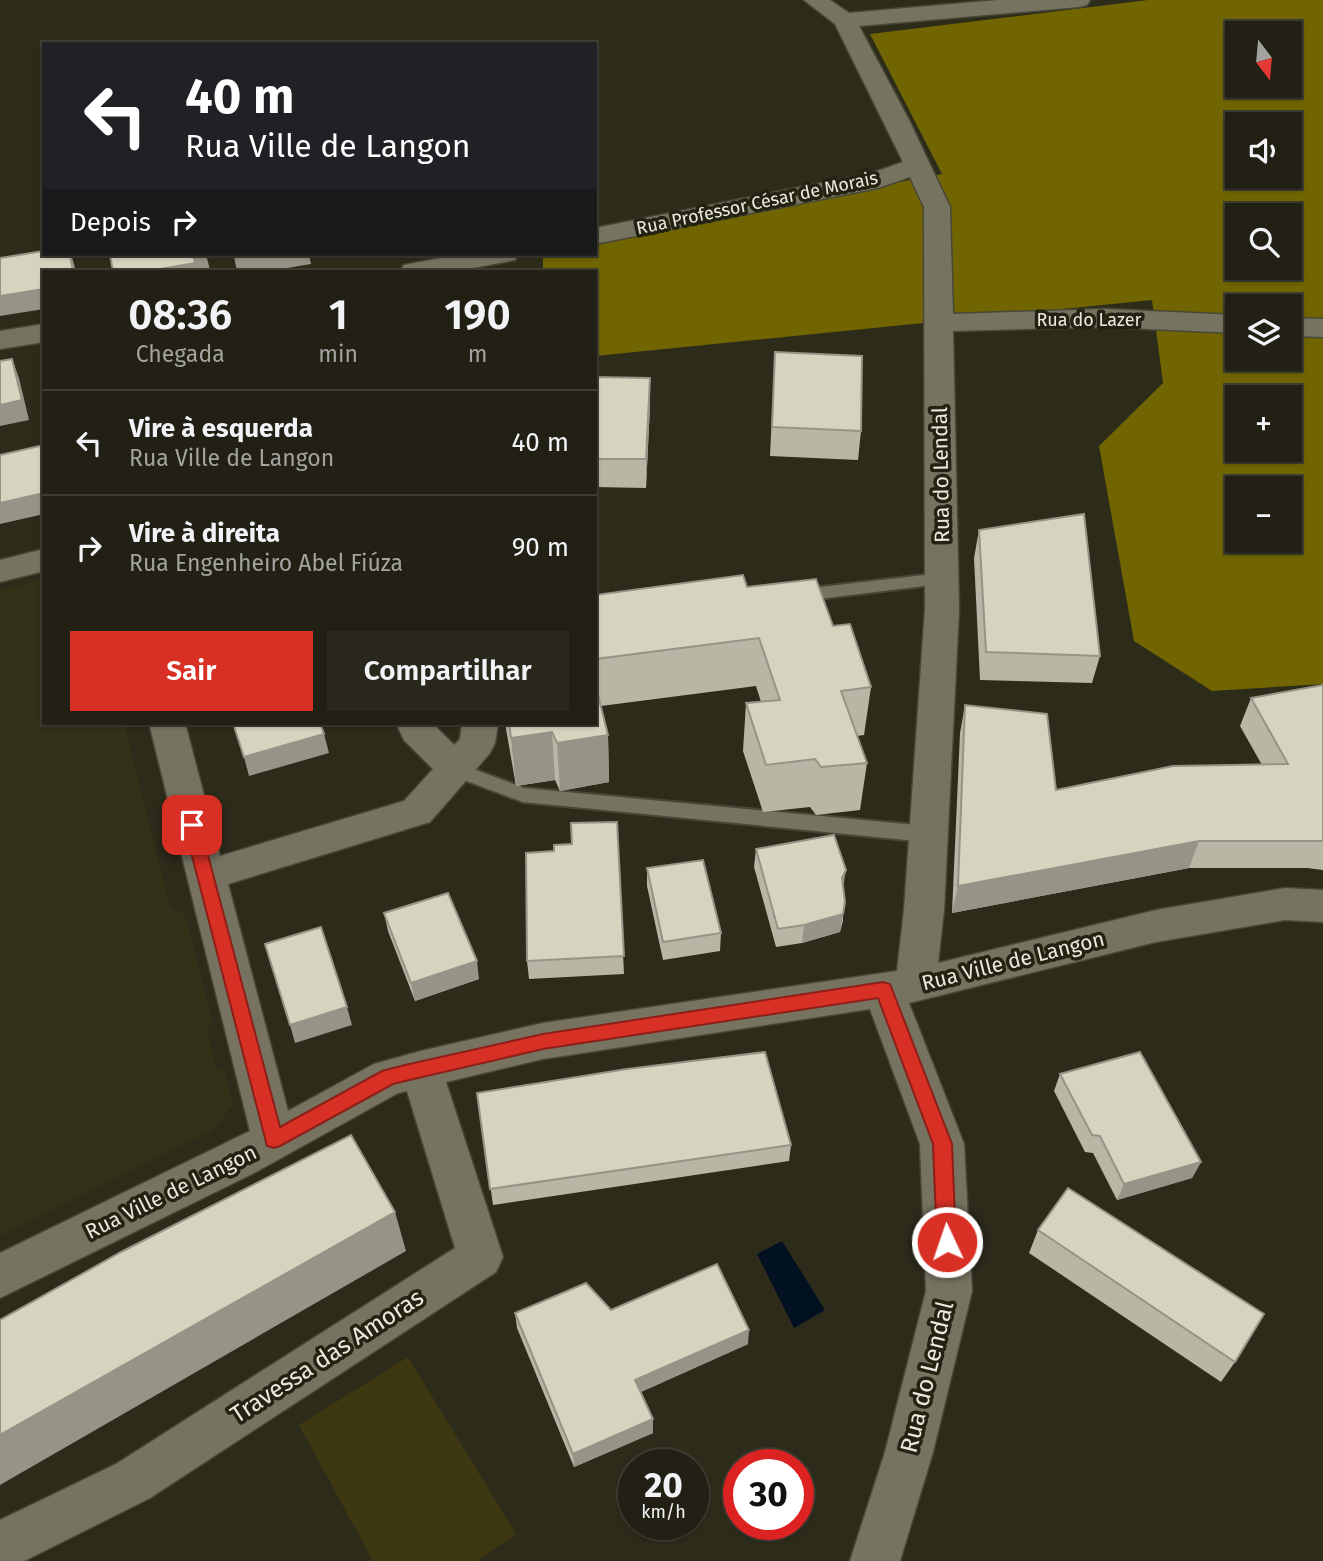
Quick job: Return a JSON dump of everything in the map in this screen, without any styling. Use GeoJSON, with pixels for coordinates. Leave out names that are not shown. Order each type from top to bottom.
{"type":"FeatureCollection","features":[{"type":"Feature","properties":{"kind":"street","name":"Rua do Lendal"},"geometry":{"type":"LineString","coordinates":[[815,0],[844,20],[937,207],[942,579],[924,910],[899,987],[942,1144],[949,1291],[909,1452],[875,1561]]}},
{"type":"Feature","properties":{"kind":"street"},"geometry":{"type":"LineString","coordinates":[[844,20],[1079,0]]}},
{"type":"Feature","properties":{"kind":"street","name":"Rua Professor César de Morais"},"geometry":{"type":"LineString","coordinates":[[597,236],[878,180],[918,165]]}},
{"type":"Feature","properties":{"kind":"street"},"geometry":{"type":"LineString","coordinates":[[422,270],[492,261]]}},
{"type":"Feature","properties":{"kind":"street","name":"Rua do Lazer"},"geometry":{"type":"LineString","coordinates":[[940,323],[1105,318],[1225,323]]}},
{"type":"Feature","properties":{"kind":"street"},"geometry":{"type":"LineString","coordinates":[[1302,327],[1323,328]]}},
{"type":"Feature","properties":{"kind":"street"},"geometry":{"type":"LineString","coordinates":[[0,340],[42,333]]}},
{"type":"Feature","properties":{"kind":"street"},"geometry":{"type":"LineString","coordinates":[[0,571],[42,560]]}},
{"type":"Feature","properties":{"kind":"street"},"geometry":{"type":"LineString","coordinates":[[167,725],[274,1140]]}},
{"type":"Feature","properties":{"kind":"street"},"geometry":{"type":"LineString","coordinates":[[415,725],[417,731],[455,769]]}},
{"type":"Feature","properties":{"kind":"street"},"geometry":{"type":"LineString","coordinates":[[205,876],[418,812],[477,743],[480,725]]}},
{"type":"Feature","properties":{"kind":"street","name":"Rua Ville de Langon"},"geometry":{"type":"LineString","coordinates":[[0,1276],[274,1140],[389,1077],[543,1041],[899,987],[1156,926],[1285,904],[1323,906]]}},
{"type":"Feature","properties":{"kind":"street","name":"Travessa das Amoras"},"geometry":{"type":"LineString","coordinates":[[0,1546],[133,1481],[480,1257],[421,1069]]}},
{"type":"Feature","properties":{"kind":"lane"},"geometry":{"type":"LineString","coordinates":[[776,598],[942,579]]}},
{"type":"Feature","properties":{"kind":"lane"},"geometry":{"type":"LineString","coordinates":[[455,769],[523,795],[927,834]]}},
{"type":"Feature","properties":{"kind":"shaded area"},"geometry":{"type":"Polygon","coordinates":[[[1148,0],[1323,0],[1323,684],[1212,691],[1134,641],[1099,446],[1163,383],[1152,300],[597,356],[597,270],[543,270],[543,256],[597,256],[597,239],[942,174],[870,34],[1148,0]]]}},
{"type":"Feature","properties":{"kind":"shaded area"},"geometry":{"type":"Polygon","coordinates":[[[42,580],[42,725],[125,725],[171,909],[185,915],[212,1023],[207,1030],[217,1068],[224,1071],[233,1105],[213,1130],[0,1236],[0,590],[42,580]]]}},
{"type":"Feature","properties":{"kind":"shaded area"},"geometry":{"type":"Polygon","coordinates":[[[408,1357],[516,1534],[477,1561],[373,1561],[299,1425],[408,1357]]]}},
{"type":"Feature","properties":{"kind":"water"},"geometry":{"type":"Polygon","coordinates":[[[782,1241],[825,1310],[794,1328],[757,1254],[782,1241]]]}},
{"type":"Feature","properties":{"kind":"building"},"geometry":{"type":"Polygon","coordinates":[[[42,251],[42,256],[70,256],[73,270],[42,270],[42,289],[0,296],[0,258],[42,251]]]}},
{"type":"Feature","properties":{"kind":"building"},"geometry":{"type":"Polygon","coordinates":[[[110,256],[193,256],[195,263],[155,270],[113,270],[110,256]]]}},
{"type":"Feature","properties":{"kind":"building"},"geometry":{"type":"Polygon","coordinates":[[[775,352],[862,356],[861,431],[772,427],[775,352]]]}},
{"type":"Feature","properties":{"kind":"building"},"geometry":{"type":"Polygon","coordinates":[[[12,359],[22,400],[0,405],[0,361],[12,359]]]}},
{"type":"Feature","properties":{"kind":"building"},"geometry":{"type":"Polygon","coordinates":[[[597,377],[650,378],[646,459],[597,459],[597,377]]]}},
{"type":"Feature","properties":{"kind":"building"},"geometry":{"type":"Polygon","coordinates":[[[42,445],[42,493],[0,503],[0,455],[42,445]]]}},
{"type":"Feature","properties":{"kind":"building"},"geometry":{"type":"Polygon","coordinates":[[[1084,514],[1100,656],[986,652],[979,530],[1084,514]]]}},
{"type":"Feature","properties":{"kind":"building"},"geometry":{"type":"Polygon","coordinates":[[[743,575],[747,587],[816,579],[833,626],[850,624],[871,687],[841,691],[867,763],[821,767],[815,759],[766,765],[746,703],[780,700],[759,638],[597,659],[597,595],[743,575]]]}},
{"type":"Feature","properties":{"kind":"building"},"geometry":{"type":"Polygon","coordinates":[[[1323,685],[1323,841],[1199,841],[958,886],[965,705],[1047,714],[1056,790],[1173,766],[1288,764],[1251,698],[1323,685]]]}},
{"type":"Feature","properties":{"kind":"building"},"geometry":{"type":"Polygon","coordinates":[[[597,691],[608,735],[557,743],[552,732],[511,738],[509,725],[597,725],[597,691]]]}},
{"type":"Feature","properties":{"kind":"building"},"geometry":{"type":"Polygon","coordinates":[[[234,725],[321,725],[324,734],[244,757],[234,725]]]}},
{"type":"Feature","properties":{"kind":"building"},"geometry":{"type":"Polygon","coordinates":[[[617,822],[624,956],[527,961],[526,853],[554,851],[554,845],[572,844],[571,823],[617,822]]]}},
{"type":"Feature","properties":{"kind":"building"},"geometry":{"type":"Polygon","coordinates":[[[834,835],[846,870],[842,878],[845,902],[843,914],[778,929],[756,849],[834,835]]]}},
{"type":"Feature","properties":{"kind":"building"},"geometry":{"type":"Polygon","coordinates":[[[703,860],[721,933],[663,942],[647,868],[703,860]]]}},
{"type":"Feature","properties":{"kind":"building"},"geometry":{"type":"Polygon","coordinates":[[[448,893],[477,961],[411,983],[384,913],[448,893]]]}},
{"type":"Feature","properties":{"kind":"building"},"geometry":{"type":"Polygon","coordinates":[[[321,927],[347,1007],[290,1025],[265,944],[321,927]]]}},
{"type":"Feature","properties":{"kind":"building"},"geometry":{"type":"Polygon","coordinates":[[[765,1052],[791,1145],[490,1189],[477,1093],[627,1069],[765,1052]]]}},
{"type":"Feature","properties":{"kind":"building"},"geometry":{"type":"Polygon","coordinates":[[[1140,1052],[1201,1162],[1124,1184],[1100,1136],[1092,1135],[1060,1074],[1140,1052]]]}},
{"type":"Feature","properties":{"kind":"building"},"geometry":{"type":"Polygon","coordinates":[[[351,1135],[395,1212],[0,1435],[0,1320],[121,1252],[351,1135]]]}},
{"type":"Feature","properties":{"kind":"building"},"geometry":{"type":"Polygon","coordinates":[[[1068,1188],[1264,1314],[1235,1362],[1038,1230],[1068,1188]]]}},
{"type":"Feature","properties":{"kind":"building"},"geometry":{"type":"Polygon","coordinates":[[[717,1264],[749,1330],[635,1380],[653,1419],[573,1454],[515,1313],[586,1283],[611,1310],[717,1264]]]}},
{"type":"Feature","properties":{"kind":"route"},"geometry":{"type":"LineString","coordinates":[[192,825],[274,1140],[389,1077],[405,1073],[543,1041],[883,989],[942,1144],[947,1242]]}}]}
